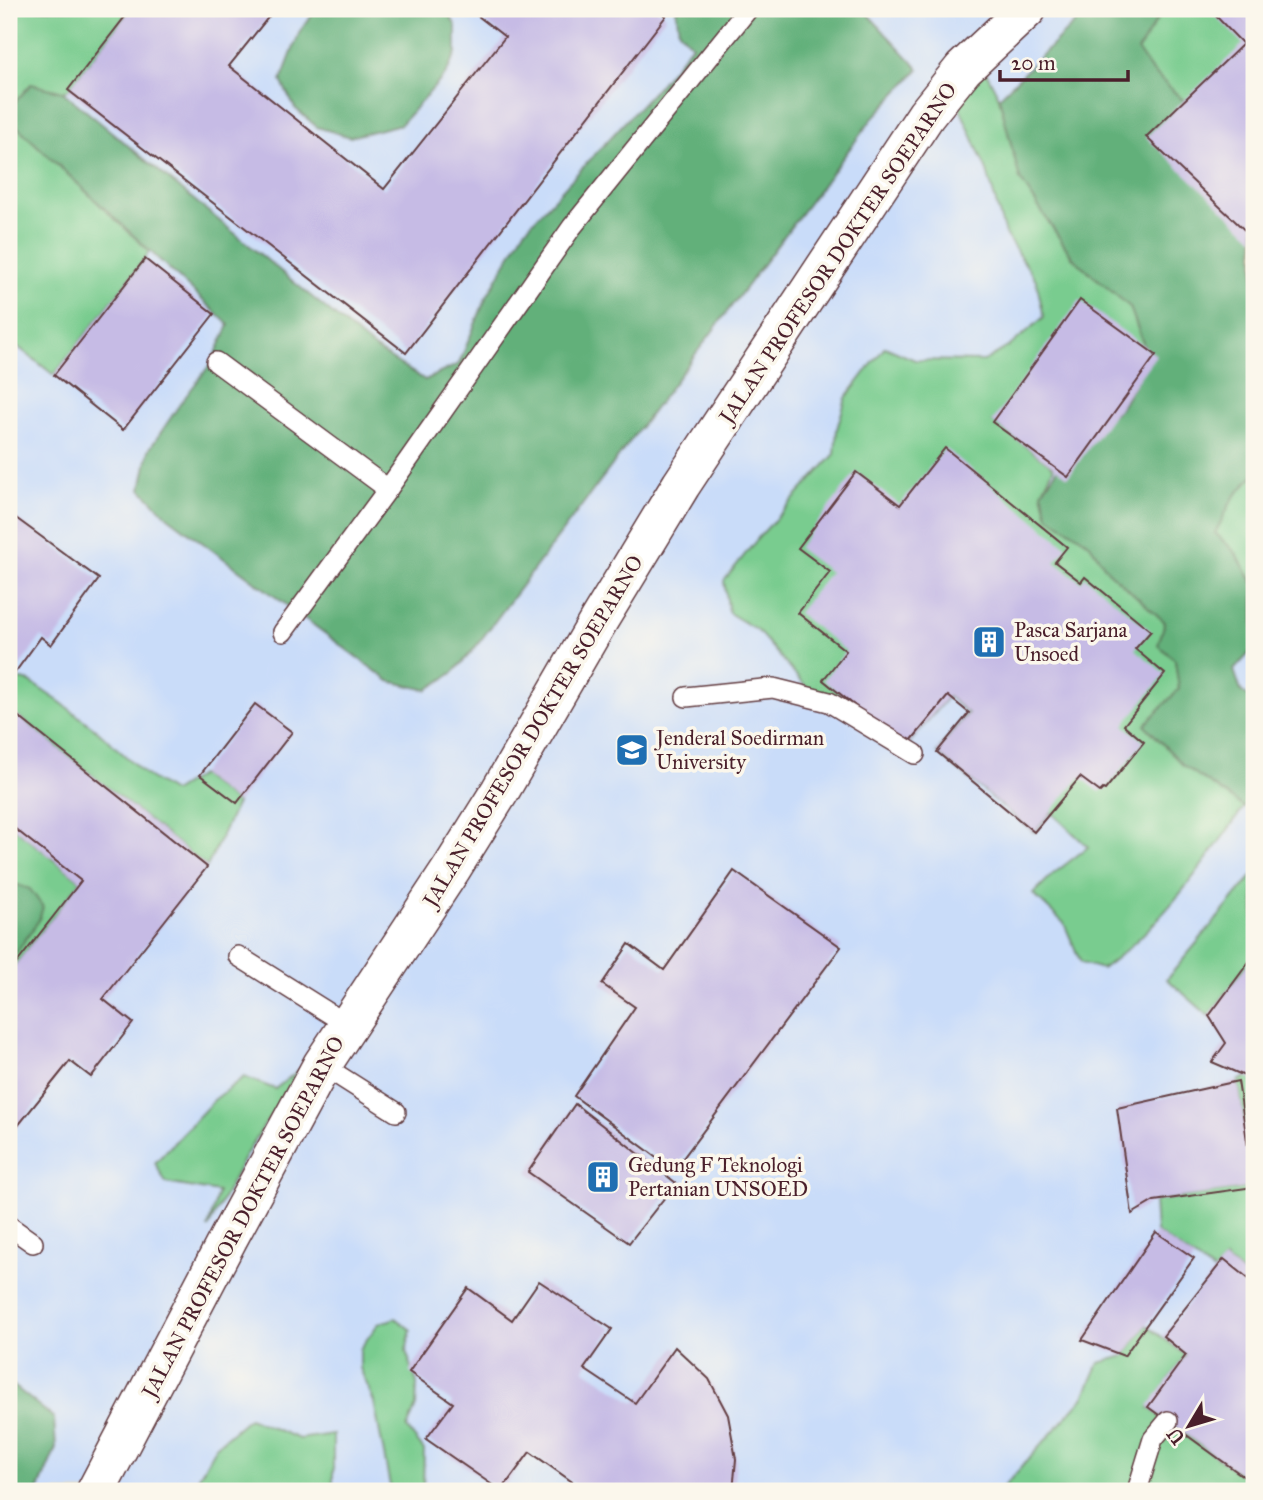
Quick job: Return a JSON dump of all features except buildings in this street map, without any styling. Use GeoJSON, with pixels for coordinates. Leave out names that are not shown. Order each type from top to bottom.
{"type":"FeatureCollection","features":[{"type":"Feature","properties":{"kind":"street","name":"JALAN PROFESOR DOKTER SOEPARNO"},"geometry":{"type":"LineString","coordinates":[[96,1491],[322,1065],[500,791],[681,485],[926,115],[963,69],[1027,9]]}},
{"type":"Feature","properties":{"kind":"lane"},"geometry":{"type":"LineString","coordinates":[[283,632],[388,489],[572,227],[748,9]]}},
{"type":"Feature","properties":{"kind":"lane"},"geometry":{"type":"LineString","coordinates":[[216,362],[388,489]]}},
{"type":"Feature","properties":{"kind":"lane"},"geometry":{"type":"LineString","coordinates":[[686,696],[773,688],[829,702],[915,754]]}},
{"type":"Feature","properties":{"kind":"lane"},"geometry":{"type":"LineString","coordinates":[[239,956],[348,1026]]}},
{"type":"Feature","properties":{"kind":"lane"},"geometry":{"type":"LineString","coordinates":[[322,1065],[396,1112]]}},
{"type":"Feature","properties":{"kind":"lane"},"geometry":{"type":"LineString","coordinates":[[9,1226],[33,1243]]}},
{"type":"Feature","properties":{"kind":"lane"},"geometry":{"type":"LineString","coordinates":[[1137,1491],[1153,1439],[1168,1421]]}},
{"type":"Feature","properties":{"kind":"shaded area","name":"Jenderal Soedirman University"},"geometry":{"type":"Polygon","coordinates":[[[9,9],[1254,9],[1254,1491],[9,1491],[9,9]]]}},
{"type":"Feature","properties":{"kind":"green space"},"geometry":{"type":"Polygon","coordinates":[[[13,9],[131,9],[68,90],[63,92],[31,84],[9,109],[9,14],[13,9]]]}},
{"type":"Feature","properties":{"kind":"green space"},"geometry":{"type":"Polygon","coordinates":[[[317,9],[446,9],[456,26],[456,53],[446,74],[401,124],[350,137],[317,127],[295,108],[281,81],[300,31],[317,9]]]}},
{"type":"Feature","properties":{"kind":"green space"},"geometry":{"type":"Polygon","coordinates":[[[676,9],[863,9],[919,69],[872,119],[474,649],[454,672],[427,690],[389,681],[168,517],[141,489],[149,450],[212,362],[229,325],[9,119],[9,109],[31,84],[63,92],[374,348],[425,380],[459,364],[485,300],[524,231],[661,83],[692,45],[679,31],[676,9]]]}},
{"type":"Feature","properties":{"kind":"green space"},"geometry":{"type":"Polygon","coordinates":[[[1089,9],[1168,9],[1158,18],[1138,51],[1151,70],[1183,100],[1227,114],[1254,136],[1254,475],[1233,498],[1215,533],[1235,552],[1254,584],[1254,648],[1234,670],[1241,691],[1254,701],[1254,799],[1244,807],[1183,765],[1145,725],[1179,689],[1175,660],[1158,645],[1165,622],[1108,571],[1089,543],[1048,516],[1042,492],[1073,446],[1120,409],[1149,359],[1130,307],[1073,258],[1020,179],[999,97],[1089,9]]]}},
{"type":"Feature","properties":{"kind":"green space"},"geometry":{"type":"Polygon","coordinates":[[[1168,9],[1254,9],[1254,136],[1227,114],[1183,100],[1151,70],[1137,51],[1158,18],[1168,9]]]}},
{"type":"Feature","properties":{"kind":"green space"},"geometry":{"type":"Polygon","coordinates":[[[982,64],[999,97],[1020,179],[1073,258],[1130,307],[1149,360],[993,422],[1054,467],[1042,492],[1048,516],[1089,543],[1108,571],[1165,622],[1179,689],[1145,725],[1183,765],[1244,807],[1180,894],[1144,934],[1102,969],[1081,963],[1064,923],[1033,894],[1052,875],[1088,847],[1051,812],[1034,832],[937,752],[968,713],[948,696],[906,747],[855,706],[832,703],[807,688],[757,630],[729,613],[724,581],[759,537],[835,454],[837,429],[846,398],[885,347],[915,360],[984,361],[1011,345],[1044,317],[1036,280],[1005,234],[987,171],[960,108],[946,97],[982,64]]]}},
{"type":"Feature","properties":{"kind":"green space"},"geometry":{"type":"Polygon","coordinates":[[[9,119],[149,251],[54,375],[18,347],[9,344],[9,119]]]}},
{"type":"Feature","properties":{"kind":"green space"},"geometry":{"type":"Polygon","coordinates":[[[1254,475],[1254,584],[1235,552],[1215,533],[1233,498],[1254,475]]]}},
{"type":"Feature","properties":{"kind":"green space"},"geometry":{"type":"Polygon","coordinates":[[[9,677],[30,682],[60,702],[98,731],[146,775],[173,792],[200,775],[237,803],[207,867],[9,709],[9,677]]]}},
{"type":"Feature","properties":{"kind":"green space"},"geometry":{"type":"Polygon","coordinates":[[[9,824],[81,881],[9,973],[9,824]]]}},
{"type":"Feature","properties":{"kind":"green space"},"geometry":{"type":"Polygon","coordinates":[[[1254,874],[1254,955],[1209,1016],[1167,979],[1254,874]]]}},
{"type":"Feature","properties":{"kind":"green space"},"geometry":{"type":"Polygon","coordinates":[[[9,882],[30,889],[43,907],[39,920],[9,963],[9,882]]]}},
{"type":"Feature","properties":{"kind":"green space"},"geometry":{"type":"Polygon","coordinates":[[[300,1069],[245,1156],[208,1228],[218,1192],[166,1183],[155,1163],[214,1100],[244,1077],[275,1089],[300,1069]]]}},
{"type":"Feature","properties":{"kind":"green space"},"geometry":{"type":"Polygon","coordinates":[[[1249,1076],[1254,1080],[1254,1187],[1238,1081],[1249,1076]]]}},
{"type":"Feature","properties":{"kind":"green space"},"geometry":{"type":"Polygon","coordinates":[[[1254,1187],[1254,1283],[1225,1259],[1214,1272],[1156,1232],[1154,1201],[1254,1187]]]}},
{"type":"Feature","properties":{"kind":"green space"},"geometry":{"type":"Polygon","coordinates":[[[395,1318],[411,1330],[406,1351],[417,1383],[416,1406],[407,1428],[424,1450],[423,1491],[391,1491],[374,1402],[360,1368],[360,1349],[378,1324],[395,1318]]]}},
{"type":"Feature","properties":{"kind":"green space"},"geometry":{"type":"Polygon","coordinates":[[[1146,1325],[1186,1355],[1149,1408],[1254,1484],[1254,1491],[1000,1491],[1084,1397],[1099,1363],[1124,1356],[1146,1325]]]}},
{"type":"Feature","properties":{"kind":"green space"},"geometry":{"type":"Polygon","coordinates":[[[9,1382],[54,1418],[56,1448],[38,1491],[9,1491],[9,1382]]]}},
{"type":"Feature","properties":{"kind":"green space"},"geometry":{"type":"Polygon","coordinates":[[[249,1418],[299,1439],[333,1434],[333,1491],[191,1491],[216,1446],[249,1418]]]}},
{"type":"Feature","properties":{"kind":"place","name":"Pasca Sarjana Unsoed"},"geometry":{"type":"Point","coordinates":[989,642]}},
{"type":"Feature","properties":{"kind":"place","name":"Jenderal Soedirman University"},"geometry":{"type":"Point","coordinates":[632,750]}},
{"type":"Feature","properties":{"kind":"place","name":"Gedung F Teknologi Pertanian UNSOED"},"geometry":{"type":"Point","coordinates":[603,1177]}}]}
